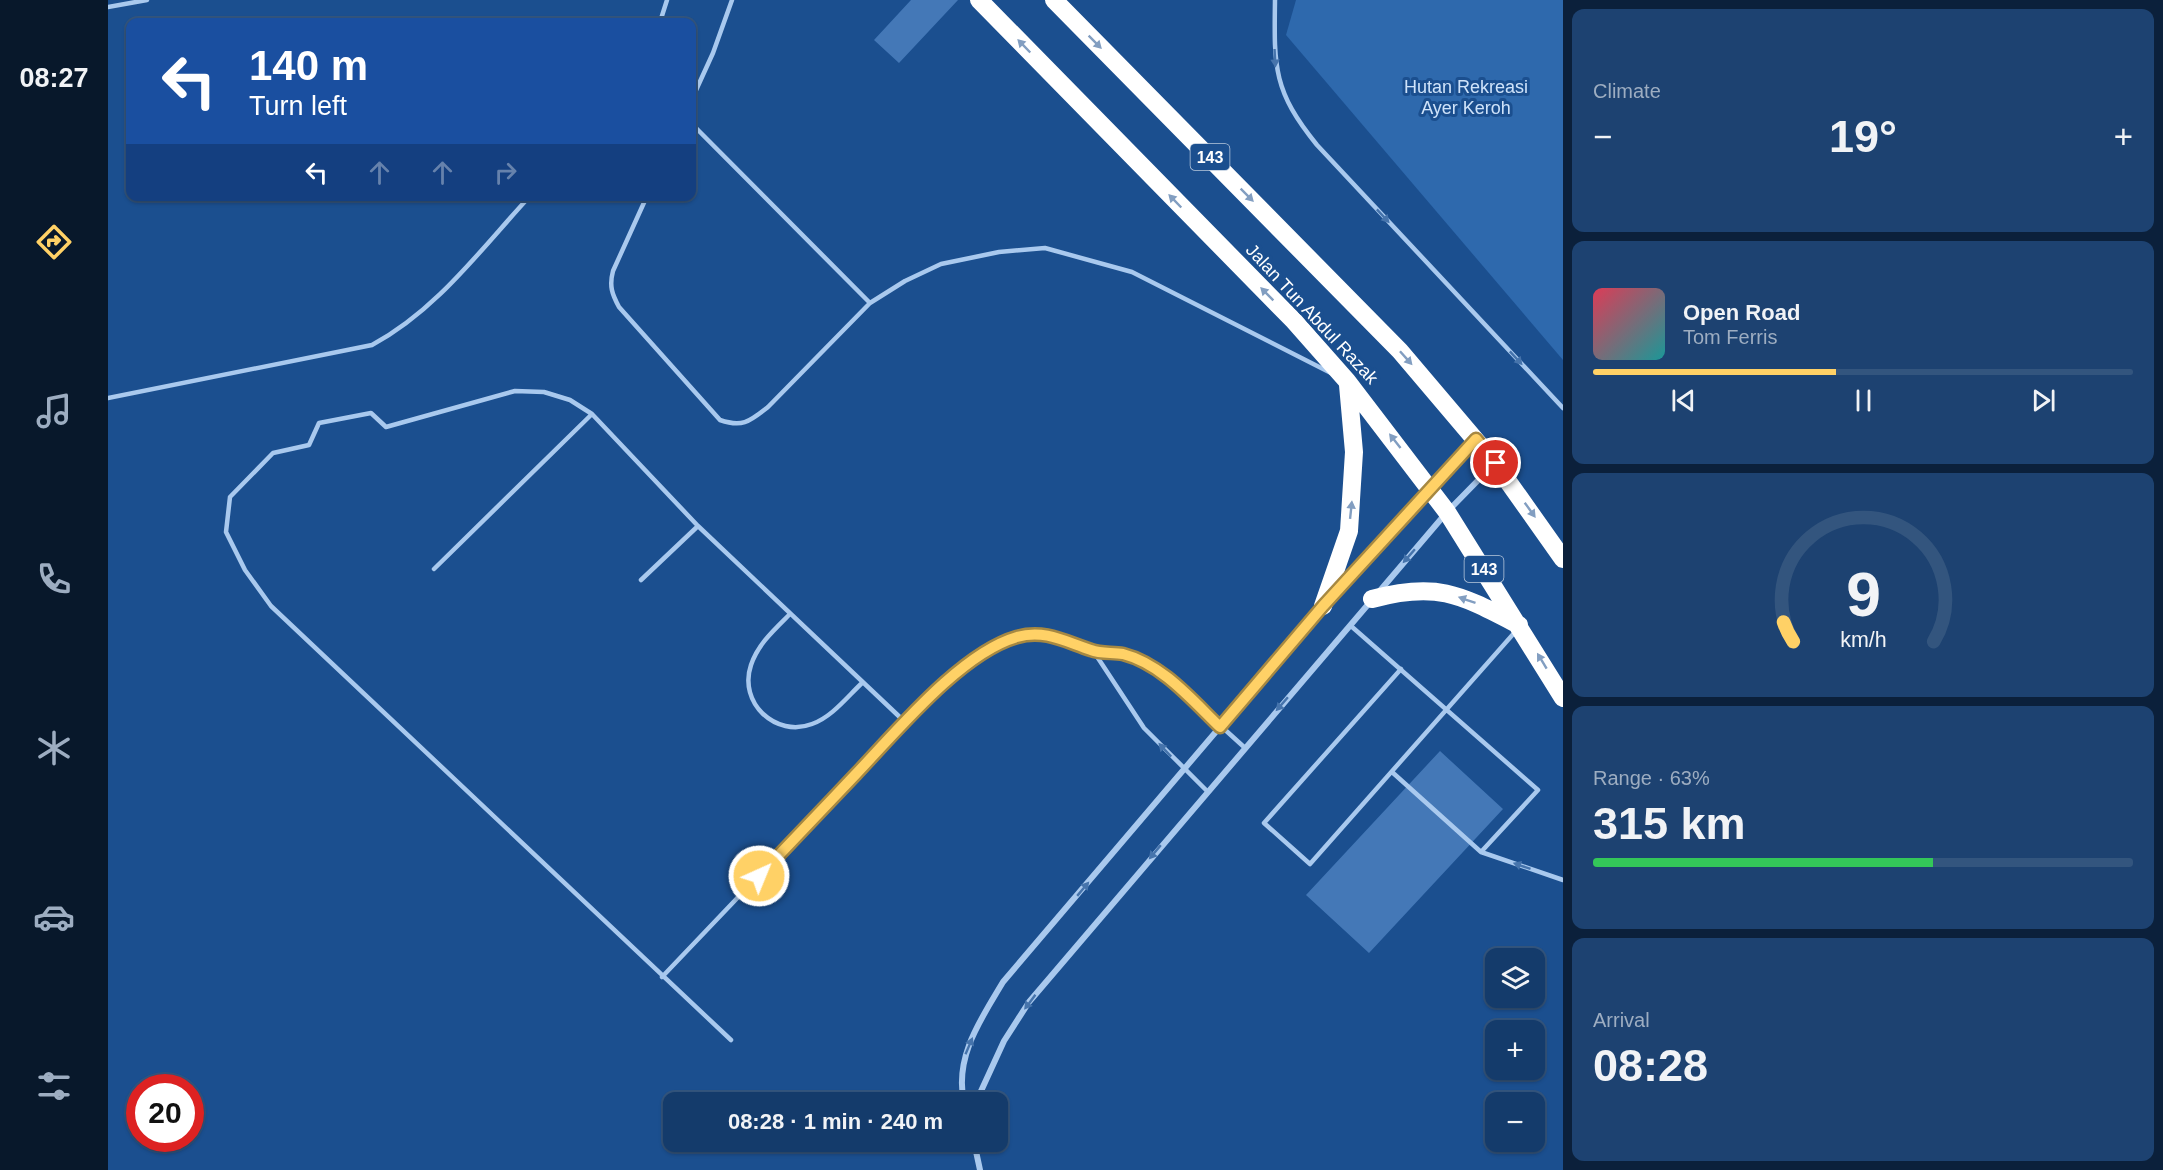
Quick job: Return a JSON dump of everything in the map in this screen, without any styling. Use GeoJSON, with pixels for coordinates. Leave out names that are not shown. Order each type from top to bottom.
{"type":"FeatureCollection","features":[{"type":"Feature","properties":{"kind":"highway","name":"Jalan Tun Abdul Razak"},"geometry":{"type":"LineString","coordinates":[[979,0],[1294,321],[1347,381],[1447,512],[1520,625],[1563,698]]}},
{"type":"Feature","properties":{"kind":"highway","name":"Jalan Tun Abdul Razak"},"geometry":{"type":"LineString","coordinates":[[1054,0],[1366,315],[1496,463],[1563,559]]}},
{"type":"Feature","properties":{"kind":"highway"},"geometry":{"type":"LineString","coordinates":[[1323,606],[1346,542],[1353,494],[1354,452],[1347,381]]}},
{"type":"Feature","properties":{"kind":"highway"},"geometry":{"type":"LineString","coordinates":[[1372,599],[1405,590],[1427,590],[1477,604],[1520,625]]}},
{"type":"Feature","properties":{"kind":"street"},"geometry":{"type":"LineString","coordinates":[[962,1092],[963,1059],[978,1023],[1003,982],[1323,606],[1476,439]]}},
{"type":"Feature","properties":{"kind":"street"},"geometry":{"type":"LineString","coordinates":[[981,1092],[1004,1041],[1029,1002],[1207,790],[1351,626],[1447,512],[1496,463]]}},
{"type":"Feature","properties":{"kind":"street"},"geometry":{"type":"LineString","coordinates":[[976,1152],[980,1170]]}},
{"type":"Feature","properties":{"kind":"lane"},"geometry":{"type":"LineString","coordinates":[[108,7],[147,0]]}},
{"type":"Feature","properties":{"kind":"lane"},"geometry":{"type":"LineString","coordinates":[[661,18],[667,0]]}},
{"type":"Feature","properties":{"kind":"lane"},"geometry":{"type":"LineString","coordinates":[[696,90],[713,54],[732,0]]}},
{"type":"Feature","properties":{"kind":"lane"},"geometry":{"type":"LineString","coordinates":[[1275,0],[1276,73],[1295,118],[1317,145],[1563,408]]}},
{"type":"Feature","properties":{"kind":"lane"},"geometry":{"type":"LineString","coordinates":[[696,128],[870,303]]}},
{"type":"Feature","properties":{"kind":"lane"},"geometry":{"type":"LineString","coordinates":[[108,398],[372,345],[395,333],[419,315],[525,201]]}},
{"type":"Feature","properties":{"kind":"lane"},"geometry":{"type":"LineString","coordinates":[[645,201],[613,271],[610,283],[613,296],[619,307],[720,420],[735,425],[750,420],[768,407],[870,303],[905,281],[941,264],[999,252],[1045,249],[1132,272],[1347,381]]}},
{"type":"Feature","properties":{"kind":"lane"},"geometry":{"type":"LineString","coordinates":[[731,1040],[662,978],[271,606],[245,570],[226,532],[230,496],[273,453],[309,445],[320,423],[371,413],[386,427],[516,391],[544,392],[570,400],[592,414],[698,526],[905,723]]}},
{"type":"Feature","properties":{"kind":"lane"},"geometry":{"type":"LineString","coordinates":[[434,569],[592,414]]}},
{"type":"Feature","properties":{"kind":"lane"},"geometry":{"type":"LineString","coordinates":[[641,580],[698,526]]}},
{"type":"Feature","properties":{"kind":"lane"},"geometry":{"type":"LineString","coordinates":[[790,615],[763,641],[750,667],[751,694],[762,717],[787,728],[812,724],[831,713],[862,683]]}},
{"type":"Feature","properties":{"kind":"lane"},"geometry":{"type":"LineString","coordinates":[[1401,669],[1264,823],[1310,864],[1520,625]]}},
{"type":"Feature","properties":{"kind":"lane"},"geometry":{"type":"LineString","coordinates":[[1351,626],[1538,790],[1481,852]]}},
{"type":"Feature","properties":{"kind":"lane"},"geometry":{"type":"LineString","coordinates":[[662,978],[905,723],[967,664],[992,646],[1019,636],[1046,633],[1094,651],[1123,654],[1147,664],[1169,679],[1244,747]]}},
{"type":"Feature","properties":{"kind":"lane"},"geometry":{"type":"LineString","coordinates":[[1094,651],[1144,728],[1207,790]]}},
{"type":"Feature","properties":{"kind":"lane"},"geometry":{"type":"LineString","coordinates":[[1392,772],[1481,852],[1563,880]]}},
{"type":"Feature","properties":{"kind":"green space","name":"Hutan Rekreasi Ayer Keroh"},"geometry":{"type":"Polygon","coordinates":[[[1296,0],[1563,0],[1563,360],[1286,35],[1296,0]]]}},
{"type":"Feature","properties":{"kind":"building"},"geometry":{"type":"Polygon","coordinates":[[[911,0],[958,0],[899,63],[874,40],[911,0]]]}},
{"type":"Feature","properties":{"kind":"building"},"geometry":{"type":"Polygon","coordinates":[[[1440,751],[1503,809],[1369,953],[1306,895],[1440,751]]]}},
{"type":"Feature","properties":{"kind":"route"},"geometry":{"type":"LineString","coordinates":[[759,876],[905,723],[967,664],[992,646],[1019,636],[1046,633],[1094,651],[1123,654],[1147,664],[1169,679],[1220,727],[1323,606],[1476,439],[1496,463]]}}]}
